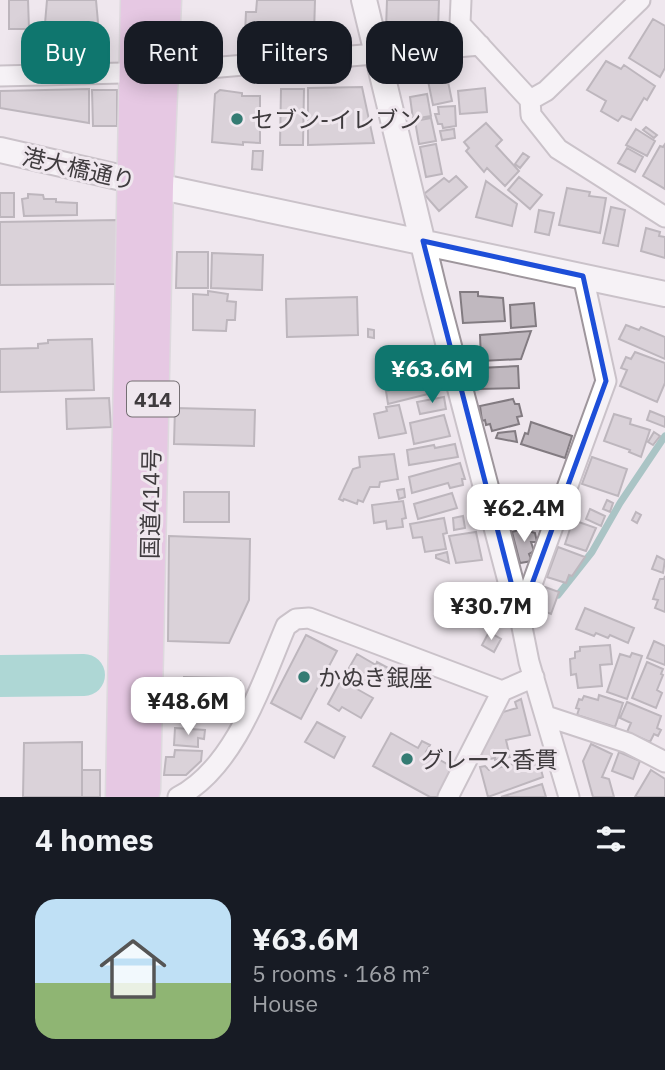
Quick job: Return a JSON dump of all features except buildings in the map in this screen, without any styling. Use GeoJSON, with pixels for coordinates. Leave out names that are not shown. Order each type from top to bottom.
{"type":"FeatureCollection","features":[{"type":"Feature","properties":{"kind":"highway","name":"国道414号"},"geometry":{"type":"LineString","coordinates":[[137,0],[140,21]]}},
{"type":"Feature","properties":{"kind":"highway","name":"国道414号"},"geometry":{"type":"LineString","coordinates":[[160,21],[165,0]]}},
{"type":"Feature","properties":{"kind":"highway","name":"国道414号"},"geometry":{"type":"LineString","coordinates":[[122,797],[149,84]]}},
{"type":"Feature","properties":{"kind":"highway","name":"国道414号"},"geometry":{"type":"LineString","coordinates":[[142,797],[145,183]]}},
{"type":"Feature","properties":{"kind":"street"},"geometry":{"type":"LineString","coordinates":[[364,0],[369,21]]}},
{"type":"Feature","properties":{"kind":"street"},"geometry":{"type":"LineString","coordinates":[[461,0],[460,24],[530,100],[531,115],[558,149],[665,217]]}},
{"type":"Feature","properties":{"kind":"street"},"geometry":{"type":"LineString","coordinates":[[530,100],[546,90],[640,0]]}},
{"type":"Feature","properties":{"kind":"street"},"geometry":{"type":"LineString","coordinates":[[463,47],[480,45]]}},
{"type":"Feature","properties":{"kind":"street"},"geometry":{"type":"LineString","coordinates":[[223,66],[366,56]]}},
{"type":"Feature","properties":{"kind":"street"},"geometry":{"type":"LineString","coordinates":[[0,76],[124,73]]}},
{"type":"Feature","properties":{"kind":"street"},"geometry":{"type":"LineString","coordinates":[[384,84],[534,677],[569,797]]}},
{"type":"Feature","properties":{"kind":"street","name":"港大橋通り"},"geometry":{"type":"LineString","coordinates":[[0,150],[665,294]]}},
{"type":"Feature","properties":{"kind":"street"},"geometry":{"type":"LineString","coordinates":[[520,617],[606,381],[583,276]]}},
{"type":"Feature","properties":{"kind":"street"},"geometry":{"type":"LineString","coordinates":[[178,797],[204,780],[225,753],[246,719],[286,626],[296,619],[309,618],[502,691]]}},
{"type":"Feature","properties":{"kind":"street"},"geometry":{"type":"LineString","coordinates":[[448,797],[502,691],[534,677]]}},
{"type":"Feature","properties":{"kind":"street"},"geometry":{"type":"LineString","coordinates":[[546,716],[628,743],[665,762]]}},
{"type":"Feature","properties":{"kind":"highlighted area"},"geometry":{"type":"Polygon","coordinates":[[[423,241],[583,276],[606,381],[520,617],[423,241]]]}},
{"type":"Feature","properties":{"kind":"waterway"},"geometry":{"type":"LineString","coordinates":[[558,595],[592,552],[620,503],[665,436]]}},
{"type":"Feature","properties":{"kind":"waterway"},"geometry":{"type":"LineString","coordinates":[[0,676],[84,675]]}},
{"type":"Feature","properties":{"kind":"place","name":"セブン-イレブン"},"geometry":{"type":"Point","coordinates":[237,119]}},
{"type":"Feature","properties":{"kind":"place","name":"かぬき銀座"},"geometry":{"type":"Point","coordinates":[304,677]}},
{"type":"Feature","properties":{"kind":"place","name":"グレース香貫"},"geometry":{"type":"Point","coordinates":[407,759]}}]}
